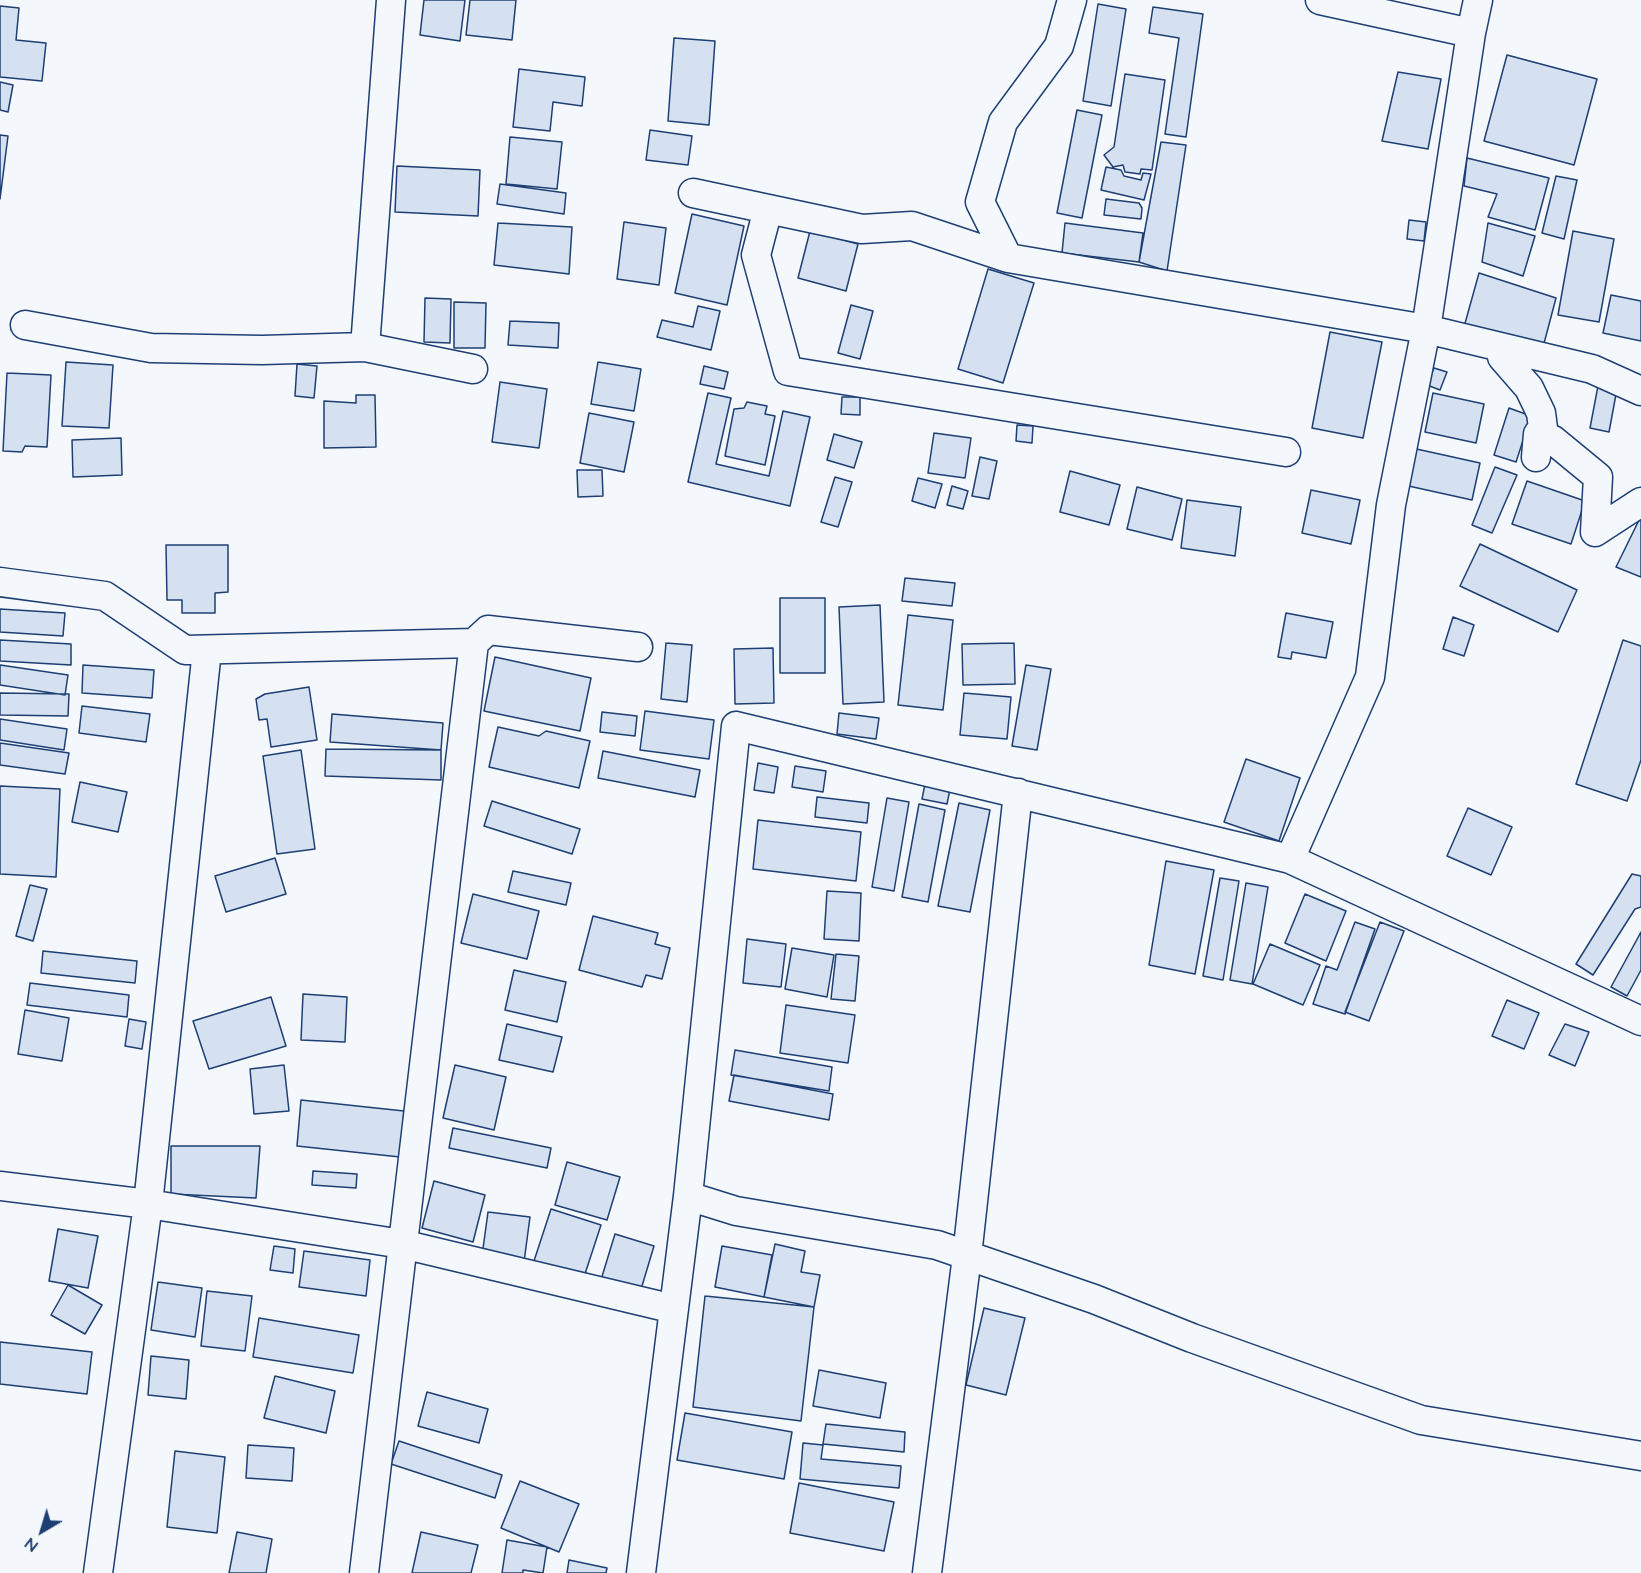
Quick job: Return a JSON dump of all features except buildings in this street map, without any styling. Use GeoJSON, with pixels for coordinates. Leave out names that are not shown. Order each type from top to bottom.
{"type":"FeatureCollection","features":[{"type":"Feature","properties":{"kind":"street"},"geometry":{"type":"LineString","coordinates":[[365,346],[392,0]]}},
{"type":"Feature","properties":{"kind":"street"},"geometry":{"type":"LineString","coordinates":[[1008,258],[980,202],[1003,122],[1059,46],[1072,0]]}},
{"type":"Feature","properties":{"kind":"street"},"geometry":{"type":"LineString","coordinates":[[1320,0],[1471,33]]}},
{"type":"Feature","properties":{"kind":"street"},"geometry":{"type":"LineString","coordinates":[[1290,859],[1370,676],[1391,505],[1426,329],[1478,0]]}},
{"type":"Feature","properties":{"kind":"street"},"geometry":{"type":"LineString","coordinates":[[693,193],[862,229],[912,226],[1008,258],[1426,329],[1592,369],[1641,391]]}},
{"type":"Feature","properties":{"kind":"street"},"geometry":{"type":"LineString","coordinates":[[768,209],[756,255],[788,371],[1286,452]]}},
{"type":"Feature","properties":{"kind":"street"},"geometry":{"type":"LineString","coordinates":[[25,325],[151,348],[262,350],[365,346],[474,369]]}},
{"type":"Feature","properties":{"kind":"street"},"geometry":{"type":"LineString","coordinates":[[1501,347],[1502,357],[1529,388],[1541,413],[1544,428],[1537,446],[1553,440],[1598,477],[1595,531],[1641,501]]}},
{"type":"Feature","properties":{"kind":"street"},"geometry":{"type":"LineString","coordinates":[[0,582],[105,596],[185,650],[474,643]]}},
{"type":"Feature","properties":{"kind":"street"},"geometry":{"type":"LineString","coordinates":[[364,1573],[474,643],[488,630],[638,647]]}},
{"type":"Feature","properties":{"kind":"street"},"geometry":{"type":"LineString","coordinates":[[98,1573],[148,1204],[207,650]]}},
{"type":"Feature","properties":{"kind":"street"},"geometry":{"type":"LineString","coordinates":[[641,1573],[688,1196],[736,726],[1290,859],[1641,1022]]}},
{"type":"Feature","properties":{"kind":"street"},"geometry":{"type":"LineString","coordinates":[[927,1573],[967,1256],[1018,793]]}},
{"type":"Feature","properties":{"kind":"street"},"geometry":{"type":"LineString","coordinates":[[0,1186],[148,1204],[402,1244],[674,1309]]}},
{"type":"Feature","properties":{"kind":"street"},"geometry":{"type":"LineString","coordinates":[[688,1196],[736,1211],[937,1245],[1094,1299],[1192,1338],[1421,1420],[1641,1456]]}}]}
